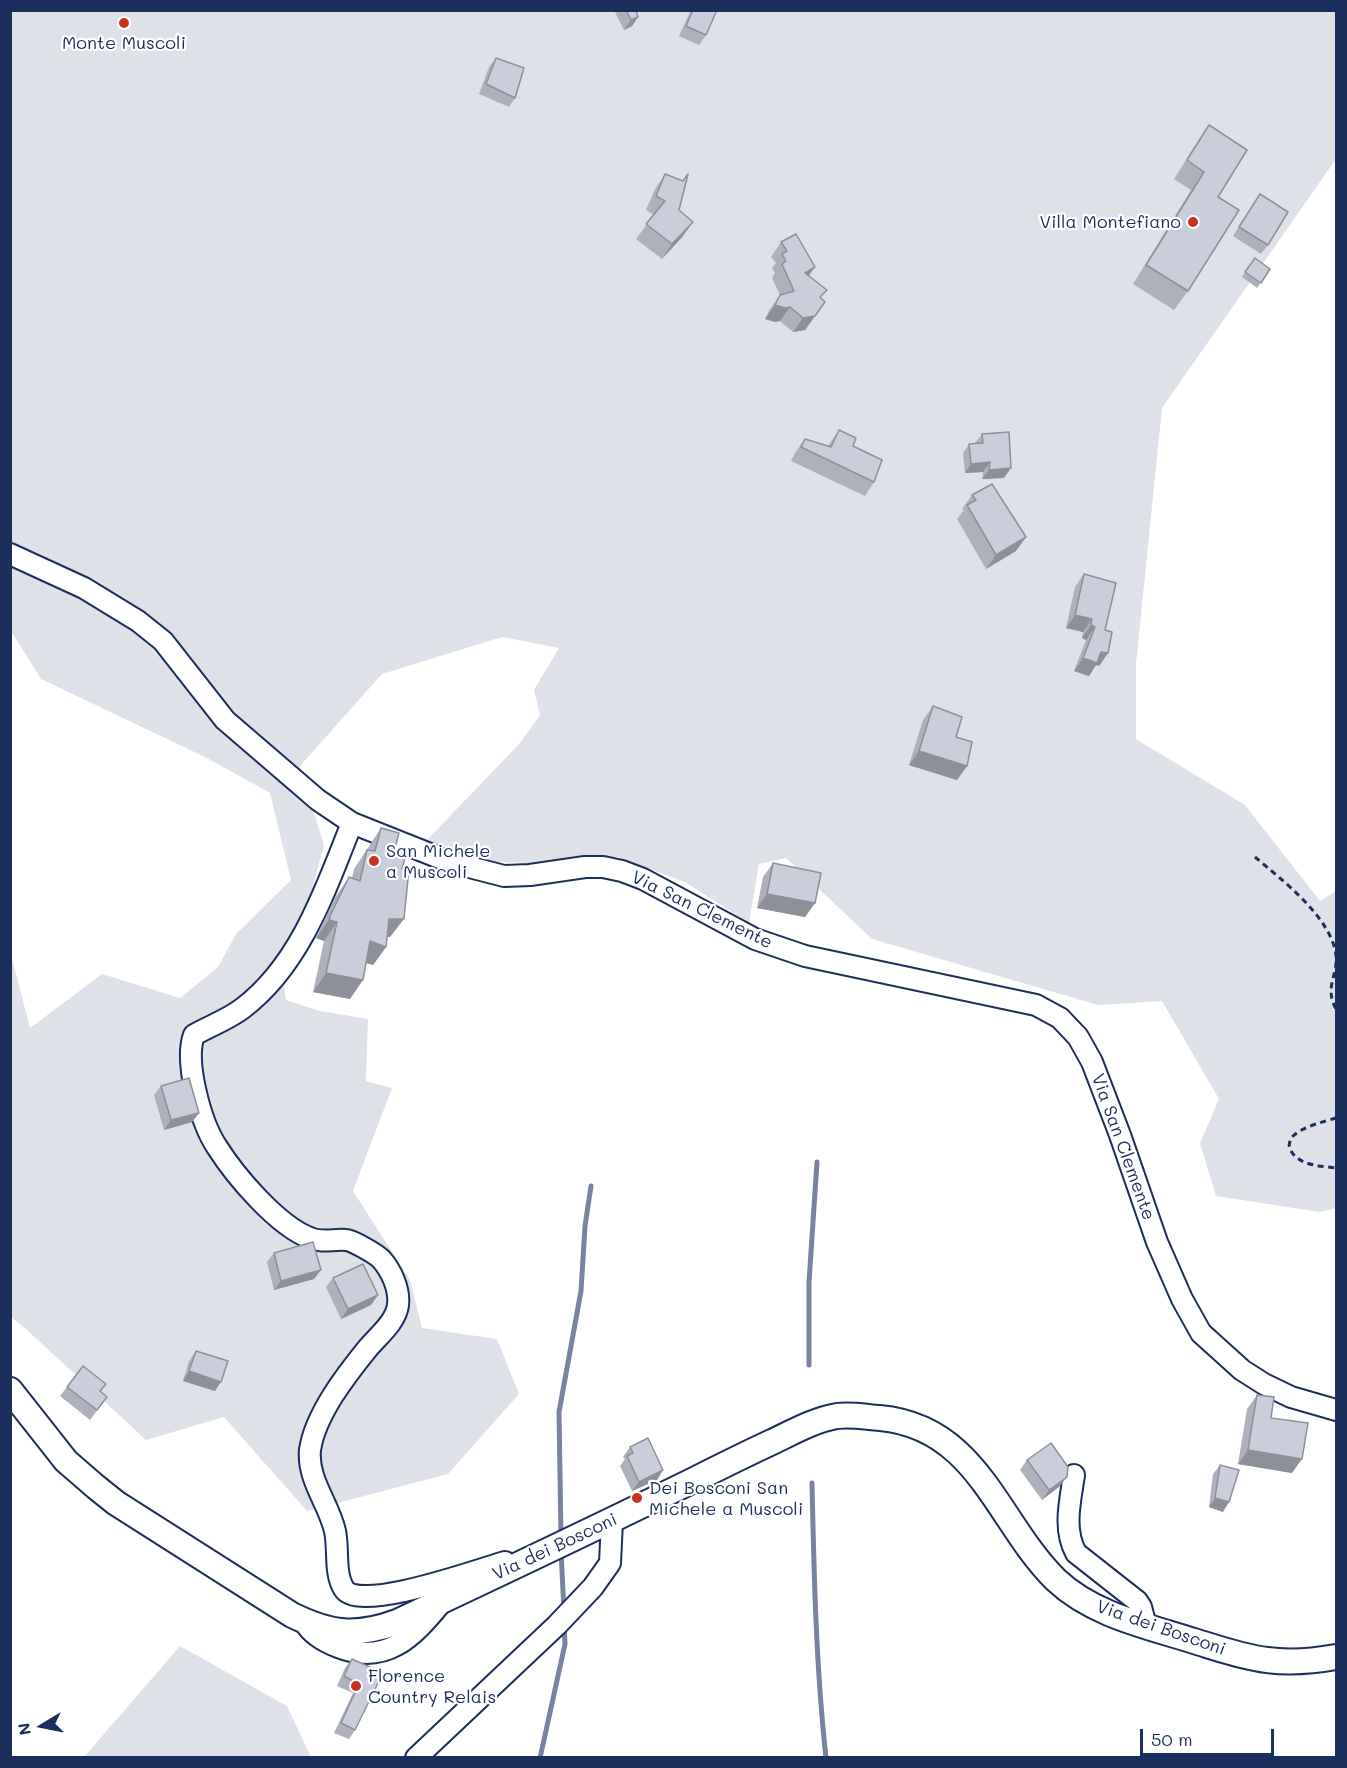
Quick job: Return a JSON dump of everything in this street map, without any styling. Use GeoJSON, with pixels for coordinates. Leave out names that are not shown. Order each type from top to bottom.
{"type":"FeatureCollection","features":[{"type":"Feature","properties":{"kind":"main road","name":"Via dei Bosconi"},"geometry":{"type":"LineString","coordinates":[[10,1390],[66,1461],[96,1487],[126,1509],[303,1620],[332,1631],[368,1630],[397,1622],[612,1521],[799,1429],[838,1416],[892,1419],[934,1434],[951,1446],[970,1465],[1057,1581],[1089,1603],[1113,1615],[1242,1656],[1292,1661],[1336,1657]]}},
{"type":"Feature","properties":{"kind":"street","name":"Via San Clemente"},"geometry":{"type":"LineString","coordinates":[[10,554],[84,588],[138,621],[163,641],[225,720],[318,800],[352,823],[450,862],[504,876],[530,875],[585,867],[603,867],[622,871],[643,879],[740,932],[780,948],[805,956],[1036,1005],[1060,1018],[1078,1037],[1092,1062],[1158,1242],[1182,1299],[1201,1333],[1242,1370],[1264,1384],[1292,1397],[1336,1410]]}},
{"type":"Feature","properties":{"kind":"street"},"geometry":{"type":"LineString","coordinates":[[352,823],[323,896],[289,957],[258,995],[242,1009],[194,1035],[190,1045],[192,1065],[202,1114],[216,1146],[246,1185],[285,1224],[310,1239],[324,1242],[347,1240],[379,1257],[391,1272],[399,1304],[394,1319],[363,1354],[326,1407],[310,1450],[312,1474],[332,1518],[337,1541],[339,1574],[345,1591],[352,1596],[387,1595],[506,1562],[530,1559]]}},
{"type":"Feature","properties":{"kind":"street"},"geometry":{"type":"LineString","coordinates":[[1074,1475],[1068,1520],[1071,1544],[1076,1553],[1137,1601],[1146,1626]]}},
{"type":"Feature","properties":{"kind":"street"},"geometry":{"type":"LineString","coordinates":[[416,1758],[593,1587],[610,1563],[612,1521]]}},
{"type":"Feature","properties":{"kind":"path"},"geometry":{"type":"LineString","coordinates":[[1255,857],[1297,893],[1329,936],[1336,954],[1336,968],[1330,991],[1336,1009]]}},
{"type":"Feature","properties":{"kind":"path"},"geometry":{"type":"LineString","coordinates":[[1336,1118],[1303,1130],[1291,1137],[1289,1144],[1290,1150],[1298,1159],[1310,1164],[1336,1168]]}},
{"type":"Feature","properties":{"kind":"shaded area"},"geometry":{"type":"Polygon","coordinates":[[[11,11],[1336,11],[1336,159],[1162,408],[1136,664],[1136,739],[1245,805],[1320,901],[1336,891],[1336,1208],[1320,1212],[1216,1196],[1200,1143],[1219,1099],[1162,1001],[1098,1005],[872,939],[786,858],[759,864],[749,923],[685,882],[618,857],[536,863],[495,862],[427,840],[520,743],[540,715],[534,690],[559,648],[502,637],[382,674],[300,766],[324,845],[309,900],[280,959],[286,1000],[320,1011],[368,1019],[366,1081],[392,1088],[353,1191],[410,1280],[422,1328],[497,1339],[519,1394],[448,1474],[307,1511],[224,1417],[146,1440],[11,1317],[10,951],[30,1028],[102,974],[180,998],[218,967],[236,934],[291,880],[270,793],[207,758],[41,679],[11,631],[11,11]]]}},
{"type":"Feature","properties":{"kind":"shaded area"},"geometry":{"type":"Polygon","coordinates":[[[180,1646],[287,1706],[311,1757],[84,1757],[180,1646]]]}},
{"type":"Feature","properties":{"kind":"building"},"geometry":{"type":"Polygon","coordinates":[[[626,10],[636,10],[638,17],[631,20],[626,10]]]}},
{"type":"Feature","properties":{"kind":"building"},"geometry":{"type":"Polygon","coordinates":[[[693,10],[717,10],[706,35],[686,26],[693,10]]]}},
{"type":"Feature","properties":{"kind":"building"},"geometry":{"type":"Polygon","coordinates":[[[496,58],[524,68],[515,98],[486,84],[496,58]]]}},
{"type":"Feature","properties":{"kind":"building","name":"Villa Montefiano"},"geometry":{"type":"Polygon","coordinates":[[[1209,125],[1247,150],[1218,197],[1239,210],[1188,291],[1146,265],[1204,172],[1187,160],[1209,125]]]}},
{"type":"Feature","properties":{"kind":"building"},"geometry":{"type":"Polygon","coordinates":[[[665,174],[683,181],[688,174],[679,210],[693,222],[672,244],[646,224],[665,201],[656,196],[665,174]]]}},
{"type":"Feature","properties":{"kind":"building"},"geometry":{"type":"Polygon","coordinates":[[[1260,194],[1288,212],[1268,245],[1239,227],[1260,194]]]}},
{"type":"Feature","properties":{"kind":"building"},"geometry":{"type":"Polygon","coordinates":[[[796,234],[815,267],[805,273],[827,290],[820,297],[825,302],[815,316],[803,318],[790,307],[775,305],[780,295],[794,291],[782,264],[786,261],[782,254],[787,251],[781,242],[796,234]]]}},
{"type":"Feature","properties":{"kind":"building"},"geometry":{"type":"Polygon","coordinates":[[[1255,258],[1270,269],[1261,283],[1245,272],[1255,258]]]}},
{"type":"Feature","properties":{"kind":"building"},"geometry":{"type":"Polygon","coordinates":[[[839,430],[856,438],[853,446],[882,460],[874,482],[801,447],[805,439],[831,447],[839,430]]]}},
{"type":"Feature","properties":{"kind":"building"},"geometry":{"type":"Polygon","coordinates":[[[1009,432],[1011,468],[989,470],[990,462],[971,464],[969,444],[983,443],[982,434],[1009,432]]]}},
{"type":"Feature","properties":{"kind":"building"},"geometry":{"type":"Polygon","coordinates":[[[992,484],[1026,537],[996,555],[967,505],[976,500],[972,495],[992,484]]]}},
{"type":"Feature","properties":{"kind":"building"},"geometry":{"type":"Polygon","coordinates":[[[1084,574],[1116,583],[1105,630],[1112,632],[1108,653],[1101,652],[1097,663],[1083,658],[1095,627],[1091,625],[1092,619],[1075,615],[1084,574]]]}},
{"type":"Feature","properties":{"kind":"building"},"geometry":{"type":"Polygon","coordinates":[[[933,706],[962,717],[956,737],[972,742],[967,766],[919,751],[933,706]]]}},
{"type":"Feature","properties":{"kind":"building"},"geometry":{"type":"Polygon","coordinates":[[[381,828],[399,833],[394,852],[406,854],[402,869],[409,869],[404,919],[389,919],[386,947],[370,941],[363,980],[326,973],[337,922],[329,920],[330,916],[349,877],[360,881],[367,850],[375,851],[381,828]]]}},
{"type":"Feature","properties":{"kind":"building"},"geometry":{"type":"Polygon","coordinates":[[[773,863],[821,873],[815,903],[767,894],[773,863]]]}},
{"type":"Feature","properties":{"kind":"building"},"geometry":{"type":"Polygon","coordinates":[[[189,1078],[199,1113],[171,1120],[161,1086],[189,1078]]]}},
{"type":"Feature","properties":{"kind":"building"},"geometry":{"type":"Polygon","coordinates":[[[313,1242],[321,1270],[281,1281],[274,1253],[313,1242]]]}},
{"type":"Feature","properties":{"kind":"building"},"geometry":{"type":"Polygon","coordinates":[[[363,1264],[378,1295],[348,1309],[333,1278],[363,1264]]]}},
{"type":"Feature","properties":{"kind":"building"},"geometry":{"type":"Polygon","coordinates":[[[196,1351],[228,1361],[221,1382],[189,1371],[196,1351]]]}},
{"type":"Feature","properties":{"kind":"building"},"geometry":{"type":"Polygon","coordinates":[[[83,1366],[106,1384],[100,1391],[107,1397],[97,1410],[67,1387],[83,1366]]]}},
{"type":"Feature","properties":{"kind":"building"},"geometry":{"type":"Polygon","coordinates":[[[1257,1395],[1274,1397],[1271,1418],[1308,1423],[1302,1459],[1248,1450],[1257,1395]]]}},
{"type":"Feature","properties":{"kind":"building"},"geometry":{"type":"Polygon","coordinates":[[[648,1438],[663,1470],[639,1482],[627,1456],[633,1453],[630,1447],[648,1438]]]}},
{"type":"Feature","properties":{"kind":"building"},"geometry":{"type":"Polygon","coordinates":[[[1051,1443],[1068,1467],[1067,1477],[1049,1490],[1027,1460],[1051,1443]]]}},
{"type":"Feature","properties":{"kind":"building"},"geometry":{"type":"Polygon","coordinates":[[[1220,1465],[1239,1470],[1229,1502],[1215,1498],[1220,1465]]]}},
{"type":"Feature","properties":{"kind":"building"},"geometry":{"type":"Polygon","coordinates":[[[352,1659],[383,1673],[355,1730],[341,1723],[359,1684],[344,1676],[352,1659]]]}},
{"type":"Feature","properties":{"kind":"waterway"},"geometry":{"type":"LineString","coordinates":[[809,1365],[809,1282],[817,1162]]}},
{"type":"Feature","properties":{"kind":"waterway"},"geometry":{"type":"LineString","coordinates":[[561,1536],[559,1412],[581,1291],[585,1226],[591,1186]]}},
{"type":"Feature","properties":{"kind":"waterway"},"geometry":{"type":"LineString","coordinates":[[812,1483],[818,1655],[826,1758]]}},
{"type":"Feature","properties":{"kind":"waterway"},"geometry":{"type":"LineString","coordinates":[[561,1551],[564,1611]]}},
{"type":"Feature","properties":{"kind":"waterway"},"geometry":{"type":"LineString","coordinates":[[540,1758],[565,1644],[564,1626]]}},
{"type":"Feature","properties":{"kind":"place","name":"Monte Muscoli"},"geometry":{"type":"Point","coordinates":[124,23]}},
{"type":"Feature","properties":{"kind":"place","name":"Villa Montefiano"},"geometry":{"type":"Point","coordinates":[1193,222]}},
{"type":"Feature","properties":{"kind":"place","name":"San Michele a Muscoli"},"geometry":{"type":"Point","coordinates":[374,861]}},
{"type":"Feature","properties":{"kind":"place","name":"Dei Bosconi San Michele a Muscoli"},"geometry":{"type":"Point","coordinates":[637,1498]}},
{"type":"Feature","properties":{"kind":"place","name":"Florence Country Relais"},"geometry":{"type":"Point","coordinates":[356,1686]}}]}
